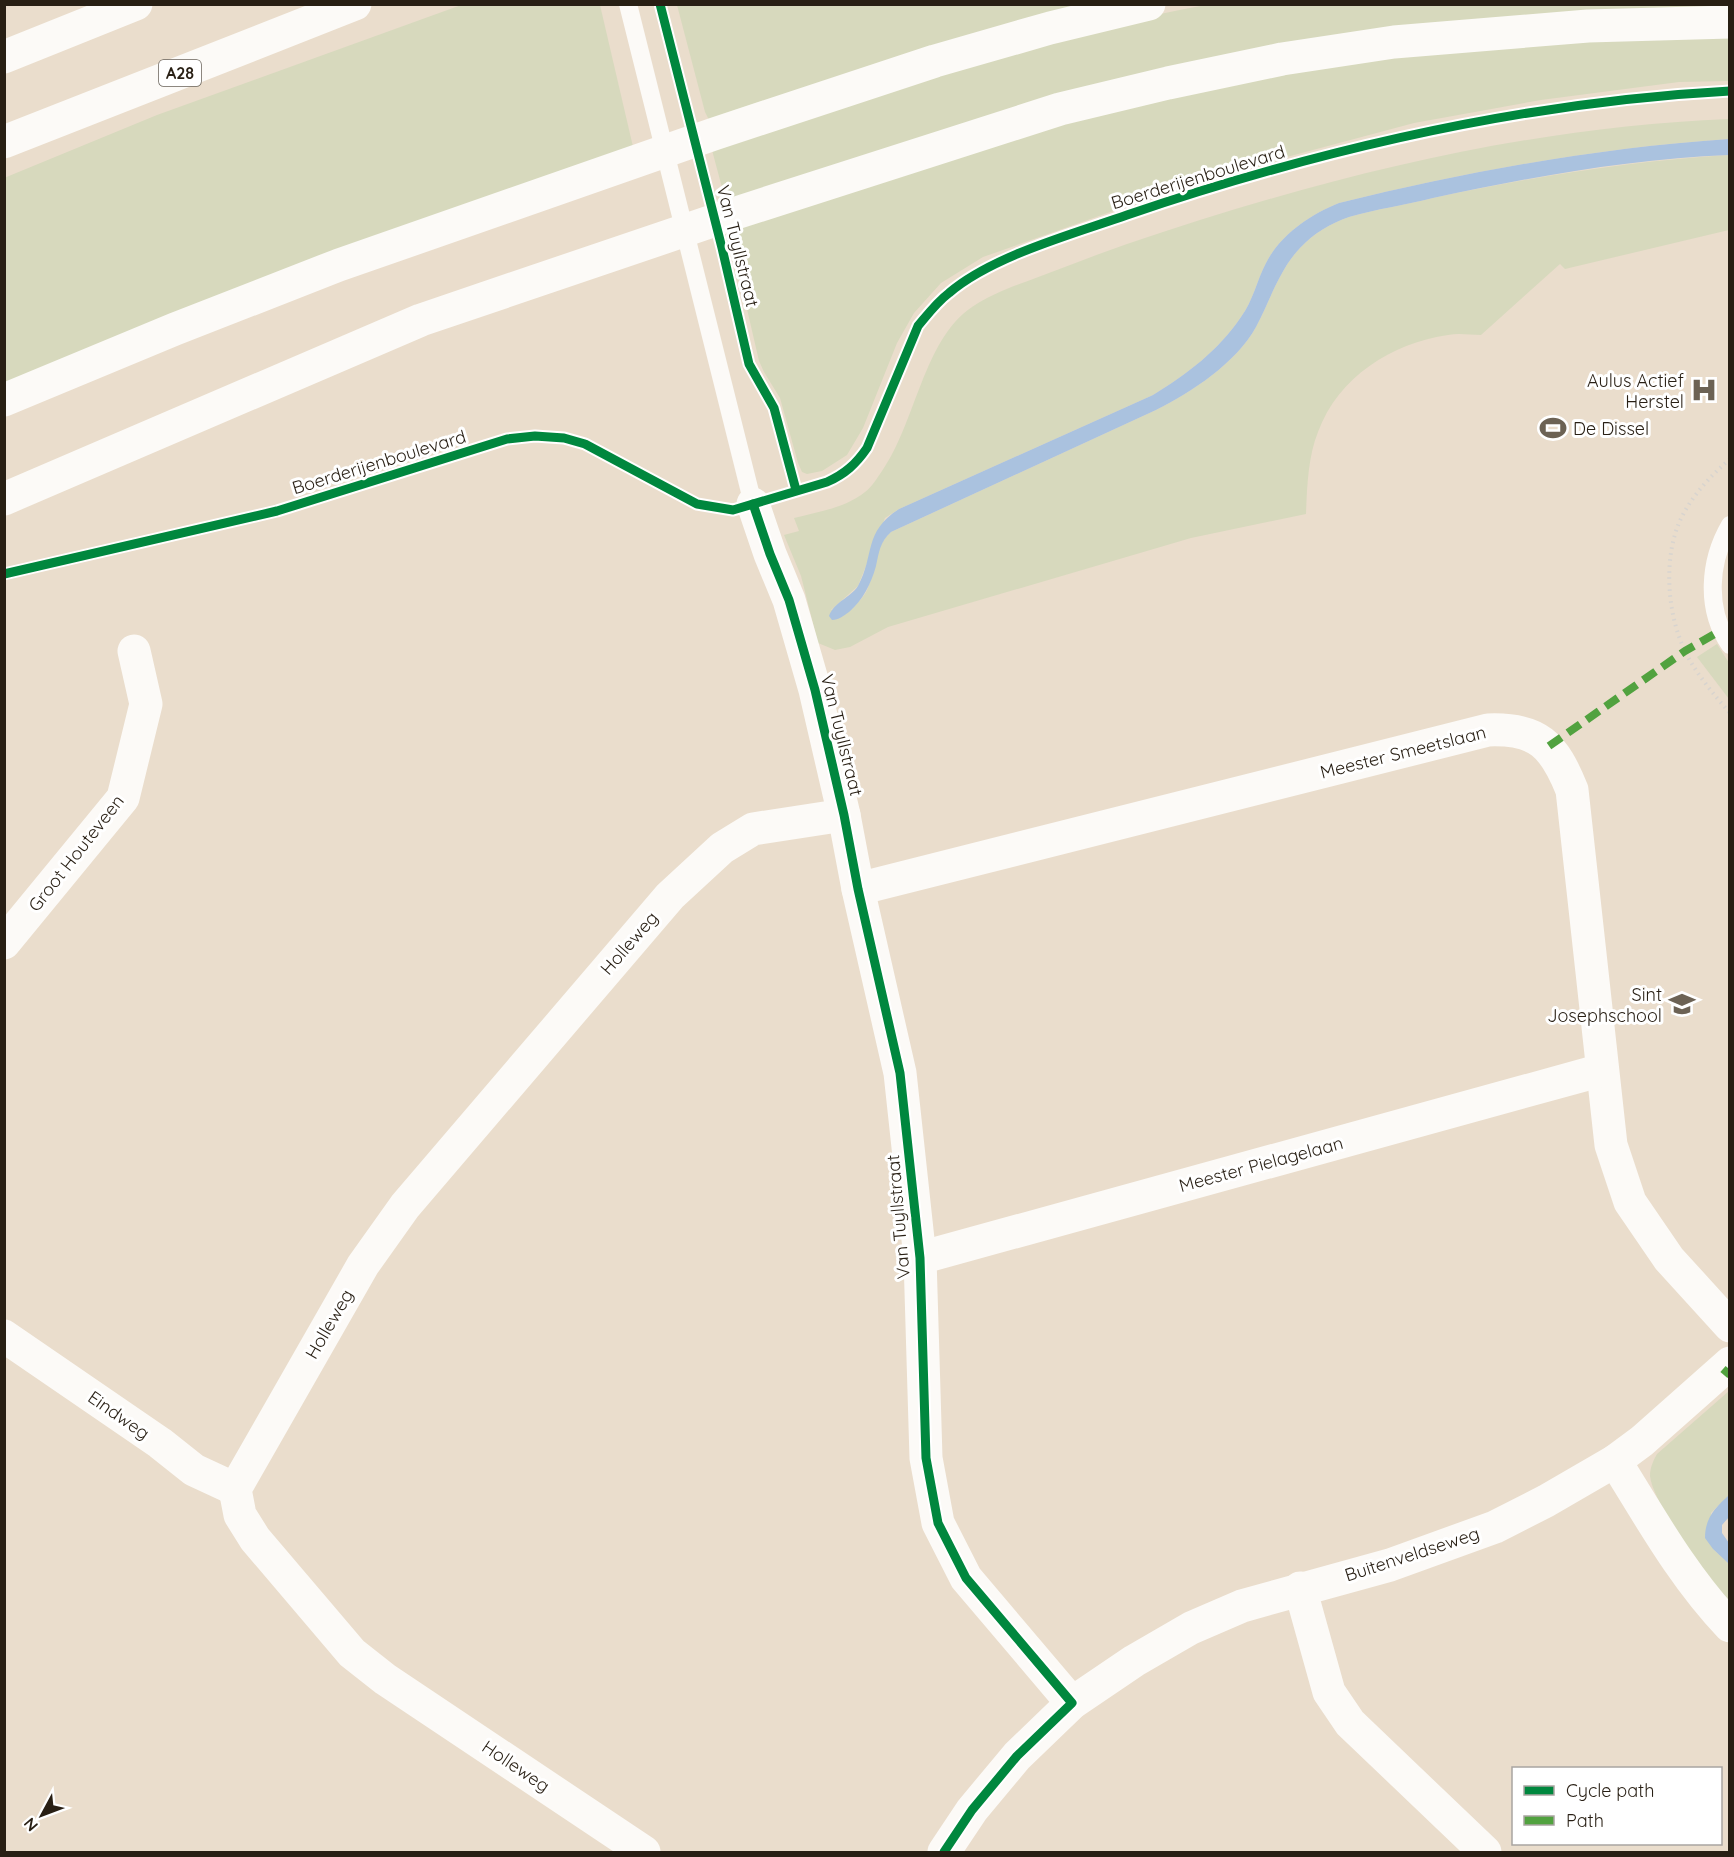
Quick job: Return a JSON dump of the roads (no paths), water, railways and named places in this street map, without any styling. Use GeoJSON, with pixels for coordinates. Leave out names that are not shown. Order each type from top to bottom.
{"type":"FeatureCollection","features":[{"type":"Feature","properties":{"kind":"main road"},"geometry":{"type":"LineString","coordinates":[[4,57],[136,4]]}},
{"type":"Feature","properties":{"kind":"main road","name":"A28"},"geometry":{"type":"LineString","coordinates":[[4,142],[355,4]]}},
{"type":"Feature","properties":{"kind":"main road"},"geometry":{"type":"LineString","coordinates":[[4,400],[175,329],[339,265],[714,135],[934,61],[1050,28],[1149,4]]}},
{"type":"Feature","properties":{"kind":"main road"},"geometry":{"type":"LineString","coordinates":[[4,499],[421,320],[656,239],[1060,109],[1282,59],[1394,42],[1507,31],[1625,24],[1730,22]]}},
{"type":"Feature","properties":{"kind":"main road","name":"Van Tuyllstraat"},"geometry":{"type":"LineString","coordinates":[[753,504],[789,600],[815,690],[900,1073],[920,1258],[926,1458],[938,1523],[966,1578],[1072,1703]]}},
{"type":"Feature","properties":{"kind":"main road","name":"Groot Houteveen"},"geometry":{"type":"LineString","coordinates":[[4,943],[123,798],[146,704],[134,651]]}},
{"type":"Feature","properties":{"kind":"main road","name":"Meester Smeetslaan"},"geometry":{"type":"LineString","coordinates":[[858,889],[1488,730],[1519,731],[1536,738],[1549,746],[1559,761],[1572,790],[1611,1145],[1630,1202],[1669,1259],[1730,1326]]}},
{"type":"Feature","properties":{"kind":"main road","name":"Holleweg"},"geometry":{"type":"LineString","coordinates":[[644,1852],[386,1679],[352,1653],[255,1539],[240,1515],[235,1489],[363,1265],[405,1206],[670,896],[722,848],[753,830],[844,815]]}},
{"type":"Feature","properties":{"kind":"main road","name":"Meester Pielagelaan"},"geometry":{"type":"LineString","coordinates":[[920,1258],[1602,1070]]}},
{"type":"Feature","properties":{"kind":"main road","name":"Eindweg"},"geometry":{"type":"LineString","coordinates":[[4,1336],[160,1443],[194,1470],[235,1489]]}},
{"type":"Feature","properties":{"kind":"main road","name":"Buitenveldseweg"},"geometry":{"type":"LineString","coordinates":[[1072,1703],[1134,1660],[1191,1628],[1242,1606],[1300,1588],[1390,1565],[1495,1527],[1546,1501],[1615,1461],[1642,1441],[1730,1363]]}},
{"type":"Feature","properties":{"kind":"main road"},"geometry":{"type":"LineString","coordinates":[[1615,1461],[1677,1559],[1711,1607],[1730,1626]]}},
{"type":"Feature","properties":{"kind":"main road"},"geometry":{"type":"LineString","coordinates":[[1300,1588],[1329,1692],[1350,1723],[1485,1852]]}},
{"type":"Feature","properties":{"kind":"main road"},"geometry":{"type":"LineString","coordinates":[[944,1852],[972,1810],[1017,1756],[1072,1703]]}},
{"type":"Feature","properties":{"kind":"lane","name":"Van Tuyllstraat"},"geometry":{"type":"LineString","coordinates":[[628,4],[753,504]]}},
{"type":"Feature","properties":{"kind":"lane"},"geometry":{"type":"LineString","coordinates":[[1730,525],[1720,543],[1715,560],[1712,595],[1720,631],[1730,645]]}},
{"type":"Feature","properties":{"kind":"water"},"geometry":{"type":"Polygon","coordinates":[[[1729,139],[1729,155],[1655,160],[1543,176],[1370,212],[1349,217],[1329,226],[1300,248],[1281,276],[1256,327],[1247,340],[1237,353],[1212,375],[1156,410],[891,532],[882,543],[872,579],[858,602],[839,619],[832,620],[829,616],[831,611],[858,586],[875,535],[880,526],[899,509],[1153,395],[1201,361],[1222,341],[1245,311],[1266,263],[1279,243],[1307,219],[1318,213],[1339,203],[1533,162],[1631,148],[1729,139]]]}},
{"type":"Feature","properties":{"kind":"water"},"geometry":{"type":"Polygon","coordinates":[[[1729,1495],[1729,1517],[1722,1525],[1722,1533],[1729,1543],[1729,1564],[1705,1538],[1705,1531],[1712,1514],[1729,1495]]]}},
{"type":"Feature","properties":{"kind":"place","name":"Aulus Actief Herstel"},"geometry":{"type":"Point","coordinates":[1704,390]}},
{"type":"Feature","properties":{"kind":"place","name":"De Dissel"},"geometry":{"type":"Point","coordinates":[1553,428]}},
{"type":"Feature","properties":{"kind":"place","name":"Sint Josephschool"},"geometry":{"type":"Point","coordinates":[1682,1004]}}]}
